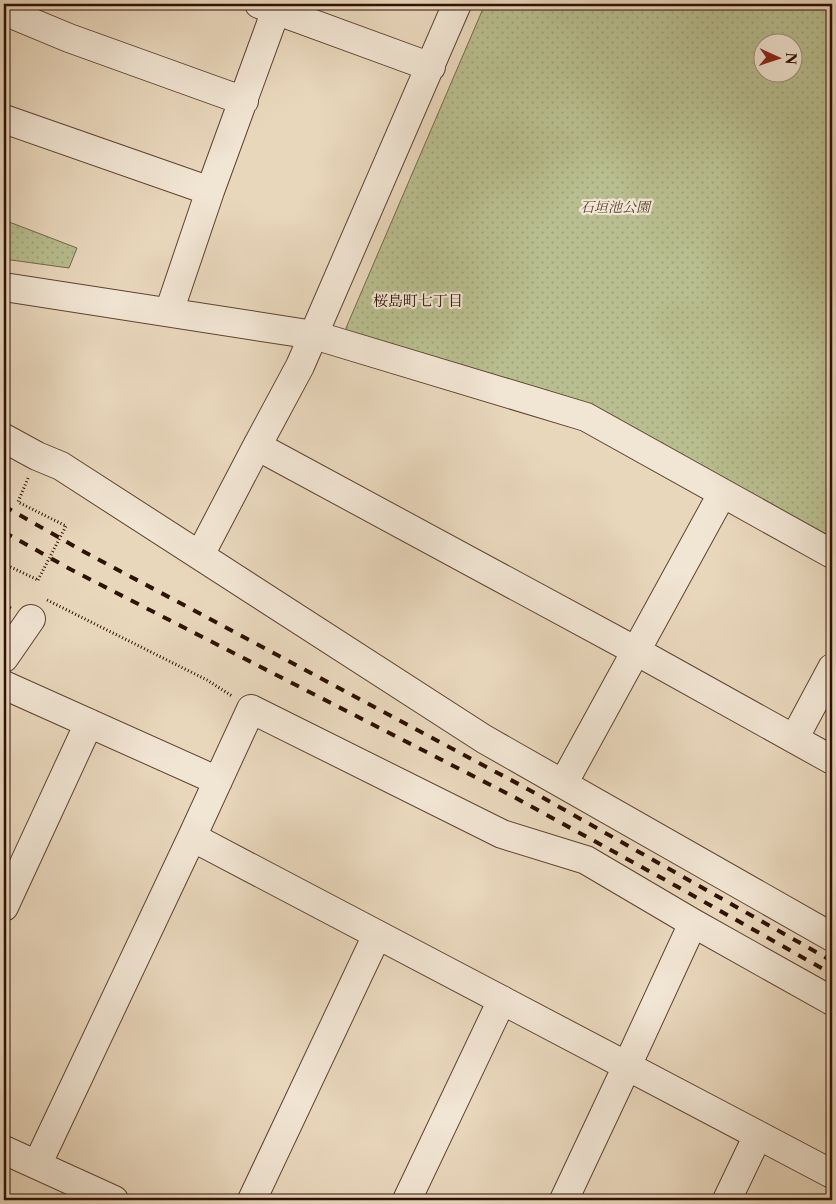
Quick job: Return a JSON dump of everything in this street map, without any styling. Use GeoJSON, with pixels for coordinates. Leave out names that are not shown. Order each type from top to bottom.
{"type":"FeatureCollection","features":[{"type":"Feature","properties":{"kind":"street"},"geometry":{"type":"LineString","coordinates":[[200,556],[300,366],[457,4]]}},
{"type":"Feature","properties":{"kind":"street"},"geometry":{"type":"LineString","coordinates":[[169,312],[210,191],[244,101],[267,7],[431,66]]}},
{"type":"Feature","properties":{"kind":"street"},"geometry":{"type":"LineString","coordinates":[[4,11],[69,38],[244,101]]}},
{"type":"Feature","properties":{"kind":"street"},"geometry":{"type":"LineString","coordinates":[[4,119],[210,191]]}},
{"type":"Feature","properties":{"kind":"street"},"geometry":{"type":"LineString","coordinates":[[4,287],[314,335],[586,417],[832,554]]}},
{"type":"Feature","properties":{"kind":"street"},"geometry":{"type":"LineString","coordinates":[[4,438],[37,456],[61,466],[484,738],[832,937]]}},
{"type":"Feature","properties":{"kind":"street"},"geometry":{"type":"LineString","coordinates":[[257,446],[636,651],[832,760]]}},
{"type":"Feature","properties":{"kind":"street"},"geometry":{"type":"LineString","coordinates":[[563,784],[722,494]]}},
{"type":"Feature","properties":{"kind":"street"},"geometry":{"type":"LineString","coordinates":[[4,658],[31,619]]}},
{"type":"Feature","properties":{"kind":"street"},"geometry":{"type":"LineString","coordinates":[[794,739],[832,668]]}},
{"type":"Feature","properties":{"kind":"street"},"geometry":{"type":"LineString","coordinates":[[4,685],[218,781]]}},
{"type":"Feature","properties":{"kind":"street"},"geometry":{"type":"LineString","coordinates":[[37,1165],[251,709],[502,834],[586,860],[832,1001]]}},
{"type":"Feature","properties":{"kind":"street"},"geometry":{"type":"LineString","coordinates":[[4,908],[89,723]]}},
{"type":"Feature","properties":{"kind":"street"},"geometry":{"type":"LineString","coordinates":[[192,837],[832,1174]]}},
{"type":"Feature","properties":{"kind":"street"},"geometry":{"type":"LineString","coordinates":[[564,1200],[693,923]]}},
{"type":"Feature","properties":{"kind":"street"},"geometry":{"type":"LineString","coordinates":[[252,1200],[377,935]]}},
{"type":"Feature","properties":{"kind":"street"},"geometry":{"type":"LineString","coordinates":[[407,1200],[502,1000]]}},
{"type":"Feature","properties":{"kind":"street"},"geometry":{"type":"LineString","coordinates":[[727,1200],[758,1135]]}},
{"type":"Feature","properties":{"kind":"street"},"geometry":{"type":"LineString","coordinates":[[4,1150],[114,1200]]}},
{"type":"Feature","properties":{"kind":"path"},"geometry":{"type":"LineString","coordinates":[[4,564],[38,580],[66,526],[18,502]]}},
{"type":"Feature","properties":{"kind":"path"},"geometry":{"type":"LineString","coordinates":[[4,604],[31,619],[46,599],[207,680],[251,709]]}},
{"type":"Feature","properties":{"kind":"green space","name":"石垣池公園"},"geometry":{"type":"Polygon","coordinates":[[[485,4],[832,4],[832,543],[589,407],[350,343],[346,328],[485,4]]]}},
{"type":"Feature","properties":{"kind":"green space"},"geometry":{"type":"Polygon","coordinates":[[[4,220],[77,248],[69,268],[4,259],[4,220]]]}},
{"type":"Feature","properties":{"kind":"railway"},"geometry":{"type":"LineString","coordinates":[[4,506],[79,549],[524,787],[832,961]]}},
{"type":"Feature","properties":{"kind":"railway"},"geometry":{"type":"LineString","coordinates":[[4,532],[70,569],[514,797],[832,974]]}},
{"type":"Feature","properties":{"kind":"district","name":"桜島町七丁目"},"geometry":{"type":"Point","coordinates":[418,300]}}]}
